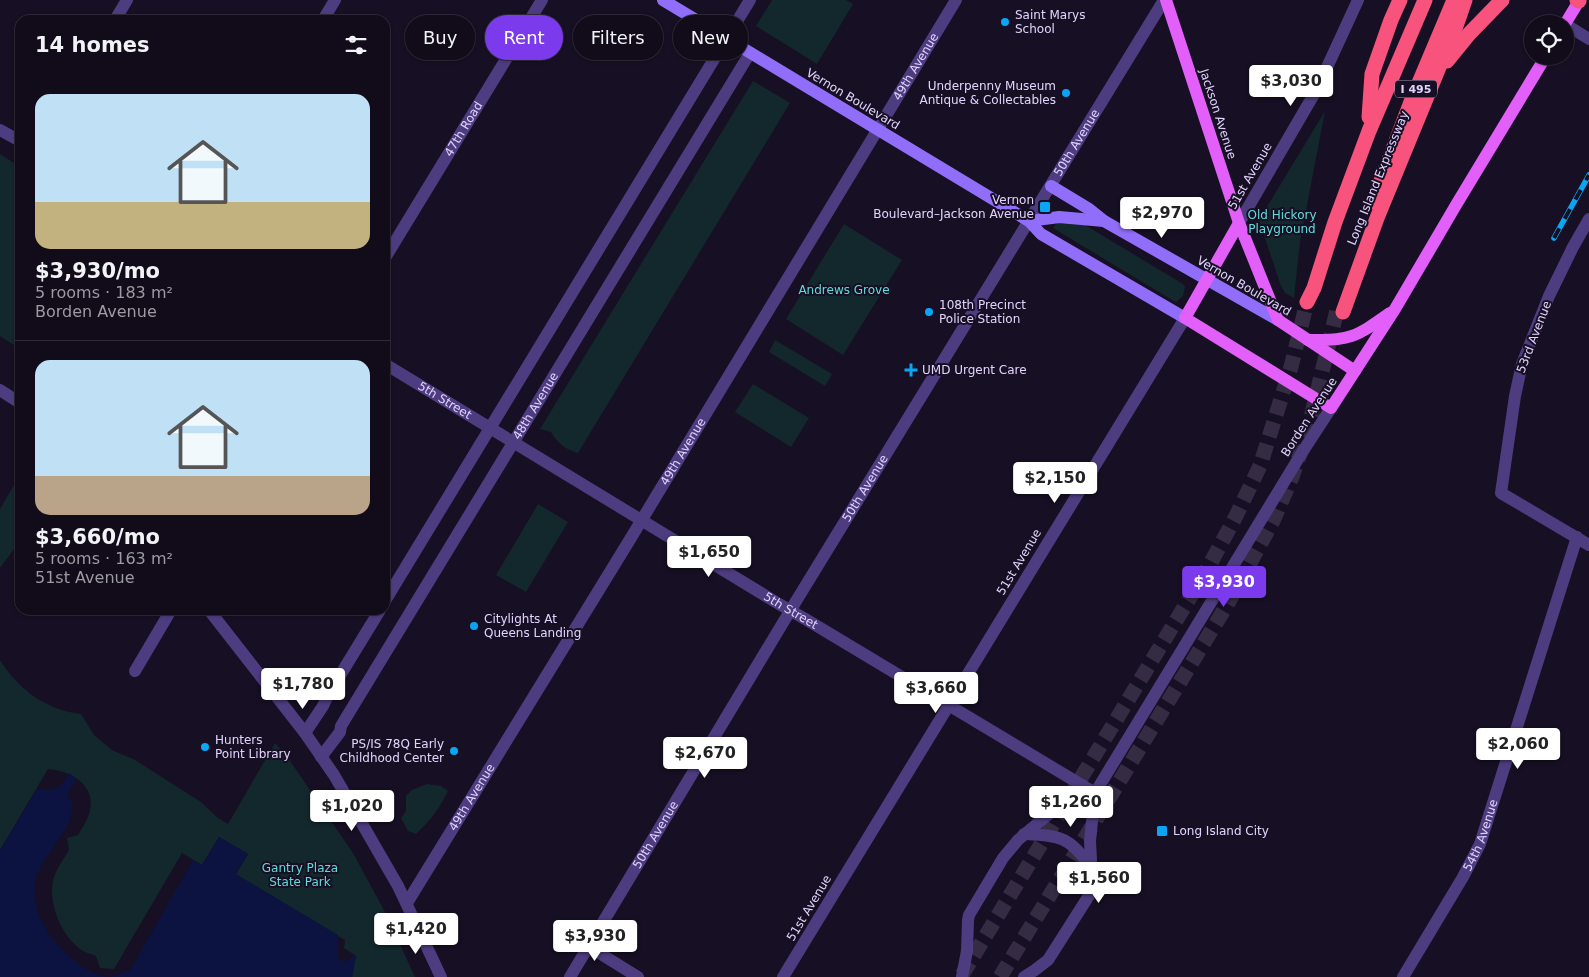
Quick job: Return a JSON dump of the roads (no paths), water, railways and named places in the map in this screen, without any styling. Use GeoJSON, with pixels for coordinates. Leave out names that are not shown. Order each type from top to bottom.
{"type":"FeatureCollection","features":[{"type":"Feature","properties":{"kind":"highway"},"geometry":{"type":"LineString","coordinates":[[1369,131],[1372,74],[1400,0]]}},
{"type":"Feature","properties":{"kind":"highway","name":"Long Island Expressway"},"geometry":{"type":"LineString","coordinates":[[1310,303],[1335,222],[1369,131],[1425,0]]}},
{"type":"Feature","properties":{"kind":"highway","name":"Long Island Expressway"},"geometry":{"type":"LineString","coordinates":[[1454,0],[1411,102],[1381,180],[1356,249],[1340,311],[1465,0]]}},
{"type":"Feature","properties":{"kind":"highway"},"geometry":{"type":"LineString","coordinates":[[1456,26],[1469,0]]}},
{"type":"Feature","properties":{"kind":"highway"},"geometry":{"type":"LineString","coordinates":[[1436,76],[1469,34],[1502,0]]}},
{"type":"Feature","properties":{"kind":"main road","name":"Vernon Boulevard"},"geometry":{"type":"LineString","coordinates":[[662,0],[687,15]]}},
{"type":"Feature","properties":{"kind":"main road","name":"Jackson Avenue"},"geometry":{"type":"LineString","coordinates":[[1165,0],[1239,222],[1278,320]]}},
{"type":"Feature","properties":{"kind":"main road"},"geometry":{"type":"LineString","coordinates":[[1572,15],[1582,1]]}},
{"type":"Feature","properties":{"kind":"main road","name":"Vernon Boulevard"},"geometry":{"type":"LineString","coordinates":[[750,53],[1029,222],[1041,234],[1185,318],[1331,408]]}},
{"type":"Feature","properties":{"kind":"main road","name":"Borden Avenue"},"geometry":{"type":"LineString","coordinates":[[1331,408],[1395,309],[1541,65]]}},
{"type":"Feature","properties":{"kind":"main road"},"geometry":{"type":"LineString","coordinates":[[1051,186],[1089,209],[1104,221]]}},
{"type":"Feature","properties":{"kind":"main road","name":"Vernon Boulevard"},"geometry":{"type":"LineString","coordinates":[[1029,222],[1059,217],[1104,221],[1278,320],[1355,371]]}},
{"type":"Feature","properties":{"kind":"main road","name":"51st Avenue"},"geometry":{"type":"LineString","coordinates":[[1185,318],[1239,222]]}},
{"type":"Feature","properties":{"kind":"main road"},"geometry":{"type":"LineString","coordinates":[[1308,340],[1333,341],[1352,337],[1360,334],[1395,309]]}},
{"type":"Feature","properties":{"kind":"street"},"geometry":{"type":"LineString","coordinates":[[118,15],[127,0]]}},
{"type":"Feature","properties":{"kind":"street"},"geometry":{"type":"LineString","coordinates":[[326,15],[335,0]]}},
{"type":"Feature","properties":{"kind":"street","name":"47th Road"},"geometry":{"type":"LineString","coordinates":[[390,250],[542,0]]}},
{"type":"Feature","properties":{"kind":"street"},"geometry":{"type":"LineString","coordinates":[[741,15],[750,0]]}},
{"type":"Feature","properties":{"kind":"street","name":"49th Avenue"},"geometry":{"type":"LineString","coordinates":[[407,903],[956,0]]}},
{"type":"Feature","properties":{"kind":"street","name":"50th Avenue"},"geometry":{"type":"LineString","coordinates":[[570,977],[790,611],[1165,0]]}},
{"type":"Feature","properties":{"kind":"street","name":"51st Avenue"},"geometry":{"type":"LineString","coordinates":[[1239,222],[1317,89],[1358,0]]}},
{"type":"Feature","properties":{"kind":"street"},"geometry":{"type":"LineString","coordinates":[[1574,30],[1589,39]]}},
{"type":"Feature","properties":{"kind":"street","name":"48th Avenue"},"geometry":{"type":"LineString","coordinates":[[321,757],[340,732],[356,702],[750,53]]}},
{"type":"Feature","properties":{"kind":"street"},"geometry":{"type":"LineString","coordinates":[[390,593],[714,60]]}},
{"type":"Feature","properties":{"kind":"street"},"geometry":{"type":"LineString","coordinates":[[0,130],[15,138]]}},
{"type":"Feature","properties":{"kind":"street","name":"53rd Avenue"},"geometry":{"type":"LineString","coordinates":[[1577,538],[1501,493],[1515,396],[1522,364],[1549,296],[1589,219]]}},
{"type":"Feature","properties":{"kind":"street","name":"51st Avenue"},"geometry":{"type":"LineString","coordinates":[[783,977],[1185,318]]}},
{"type":"Feature","properties":{"kind":"street","name":"5th Street"},"geometry":{"type":"LineString","coordinates":[[390,367],[790,611],[1095,793]]}},
{"type":"Feature","properties":{"kind":"street"},"geometry":{"type":"LineString","coordinates":[[0,390],[15,400]]}},
{"type":"Feature","properties":{"kind":"street","name":"Borden Avenue"},"geometry":{"type":"LineString","coordinates":[[1024,977],[1043,965],[1053,953],[1090,894],[1092,870],[1090,841],[1095,793],[1331,408]]}},
{"type":"Feature","properties":{"kind":"street"},"geometry":{"type":"LineString","coordinates":[[1577,538],[1589,545]]}},
{"type":"Feature","properties":{"kind":"street","name":"54th Avenue"},"geometry":{"type":"LineString","coordinates":[[1403,977],[1464,877],[1480,844],[1577,538]]}},
{"type":"Feature","properties":{"kind":"street"},"geometry":{"type":"LineString","coordinates":[[135,671],[168,615]]}},
{"type":"Feature","properties":{"kind":"street"},"geometry":{"type":"LineString","coordinates":[[213,615],[304,733],[356,811],[407,903],[441,977]]}},
{"type":"Feature","properties":{"kind":"street"},"geometry":{"type":"LineString","coordinates":[[304,733],[323,706],[328,694],[377,615]]}},
{"type":"Feature","properties":{"kind":"street"},"geometry":{"type":"LineString","coordinates":[[962,977],[968,951],[969,915],[1003,858],[1024,834],[1062,803],[1095,793]]}},
{"type":"Feature","properties":{"kind":"street"},"geometry":{"type":"LineString","coordinates":[[1024,834],[1048,835],[1068,842],[1079,851],[1092,870]]}},
{"type":"Feature","properties":{"kind":"street"},"geometry":{"type":"LineString","coordinates":[[588,946],[638,977]]}},
{"type":"Feature","properties":{"kind":"tunnel"},"geometry":{"type":"LineString","coordinates":[[962,975],[1209,566],[1236,516],[1260,466],[1291,367],[1307,302]]}},
{"type":"Feature","properties":{"kind":"tunnel"},"geometry":{"type":"LineString","coordinates":[[1000,977],[1227,605],[1273,521],[1292,477],[1307,434],[1337,310]]}},
{"type":"Feature","properties":{"kind":"railway"},"geometry":{"type":"LineString","coordinates":[[1554,238],[1589,175]]}},
{"type":"Feature","properties":{"kind":"place","name":"Saint Marys School"},"geometry":{"type":"Point","coordinates":[1005,22]}},
{"type":"Feature","properties":{"kind":"place","name":"Underpenny Museum Antique & Collectables"},"geometry":{"type":"Point","coordinates":[1066,93]}},
{"type":"Feature","properties":{"kind":"place","name":"Vernon Boulevard–Jackson Avenue"},"geometry":{"type":"Point","coordinates":[1045,207]}},
{"type":"Feature","properties":{"kind":"place","name":"108th Precinct Police Station"},"geometry":{"type":"Point","coordinates":[929,312]}},
{"type":"Feature","properties":{"kind":"place","name":"UMD Urgent Care"},"geometry":{"type":"Point","coordinates":[911,370]}},
{"type":"Feature","properties":{"kind":"place","name":"Citylights At Queens Landing"},"geometry":{"type":"Point","coordinates":[474,626]}},
{"type":"Feature","properties":{"kind":"place","name":"Hunters Point Library"},"geometry":{"type":"Point","coordinates":[205,747]}},
{"type":"Feature","properties":{"kind":"place","name":"PS/IS 78Q Early Childhood Center"},"geometry":{"type":"Point","coordinates":[454,751]}},
{"type":"Feature","properties":{"kind":"place","name":"Long Island City"},"geometry":{"type":"Point","coordinates":[1162,831]}},
{"type":"Feature","properties":{"kind":"park label","name":"Old Hickory Playground"},"geometry":{"type":"Point","coordinates":[1282,222]}},
{"type":"Feature","properties":{"kind":"park label","name":"Andrews Grove"},"geometry":{"type":"Point","coordinates":[844,290]}},
{"type":"Feature","properties":{"kind":"park label","name":"Gantry Plaza State Park"},"geometry":{"type":"Point","coordinates":[300,875]}}]}
